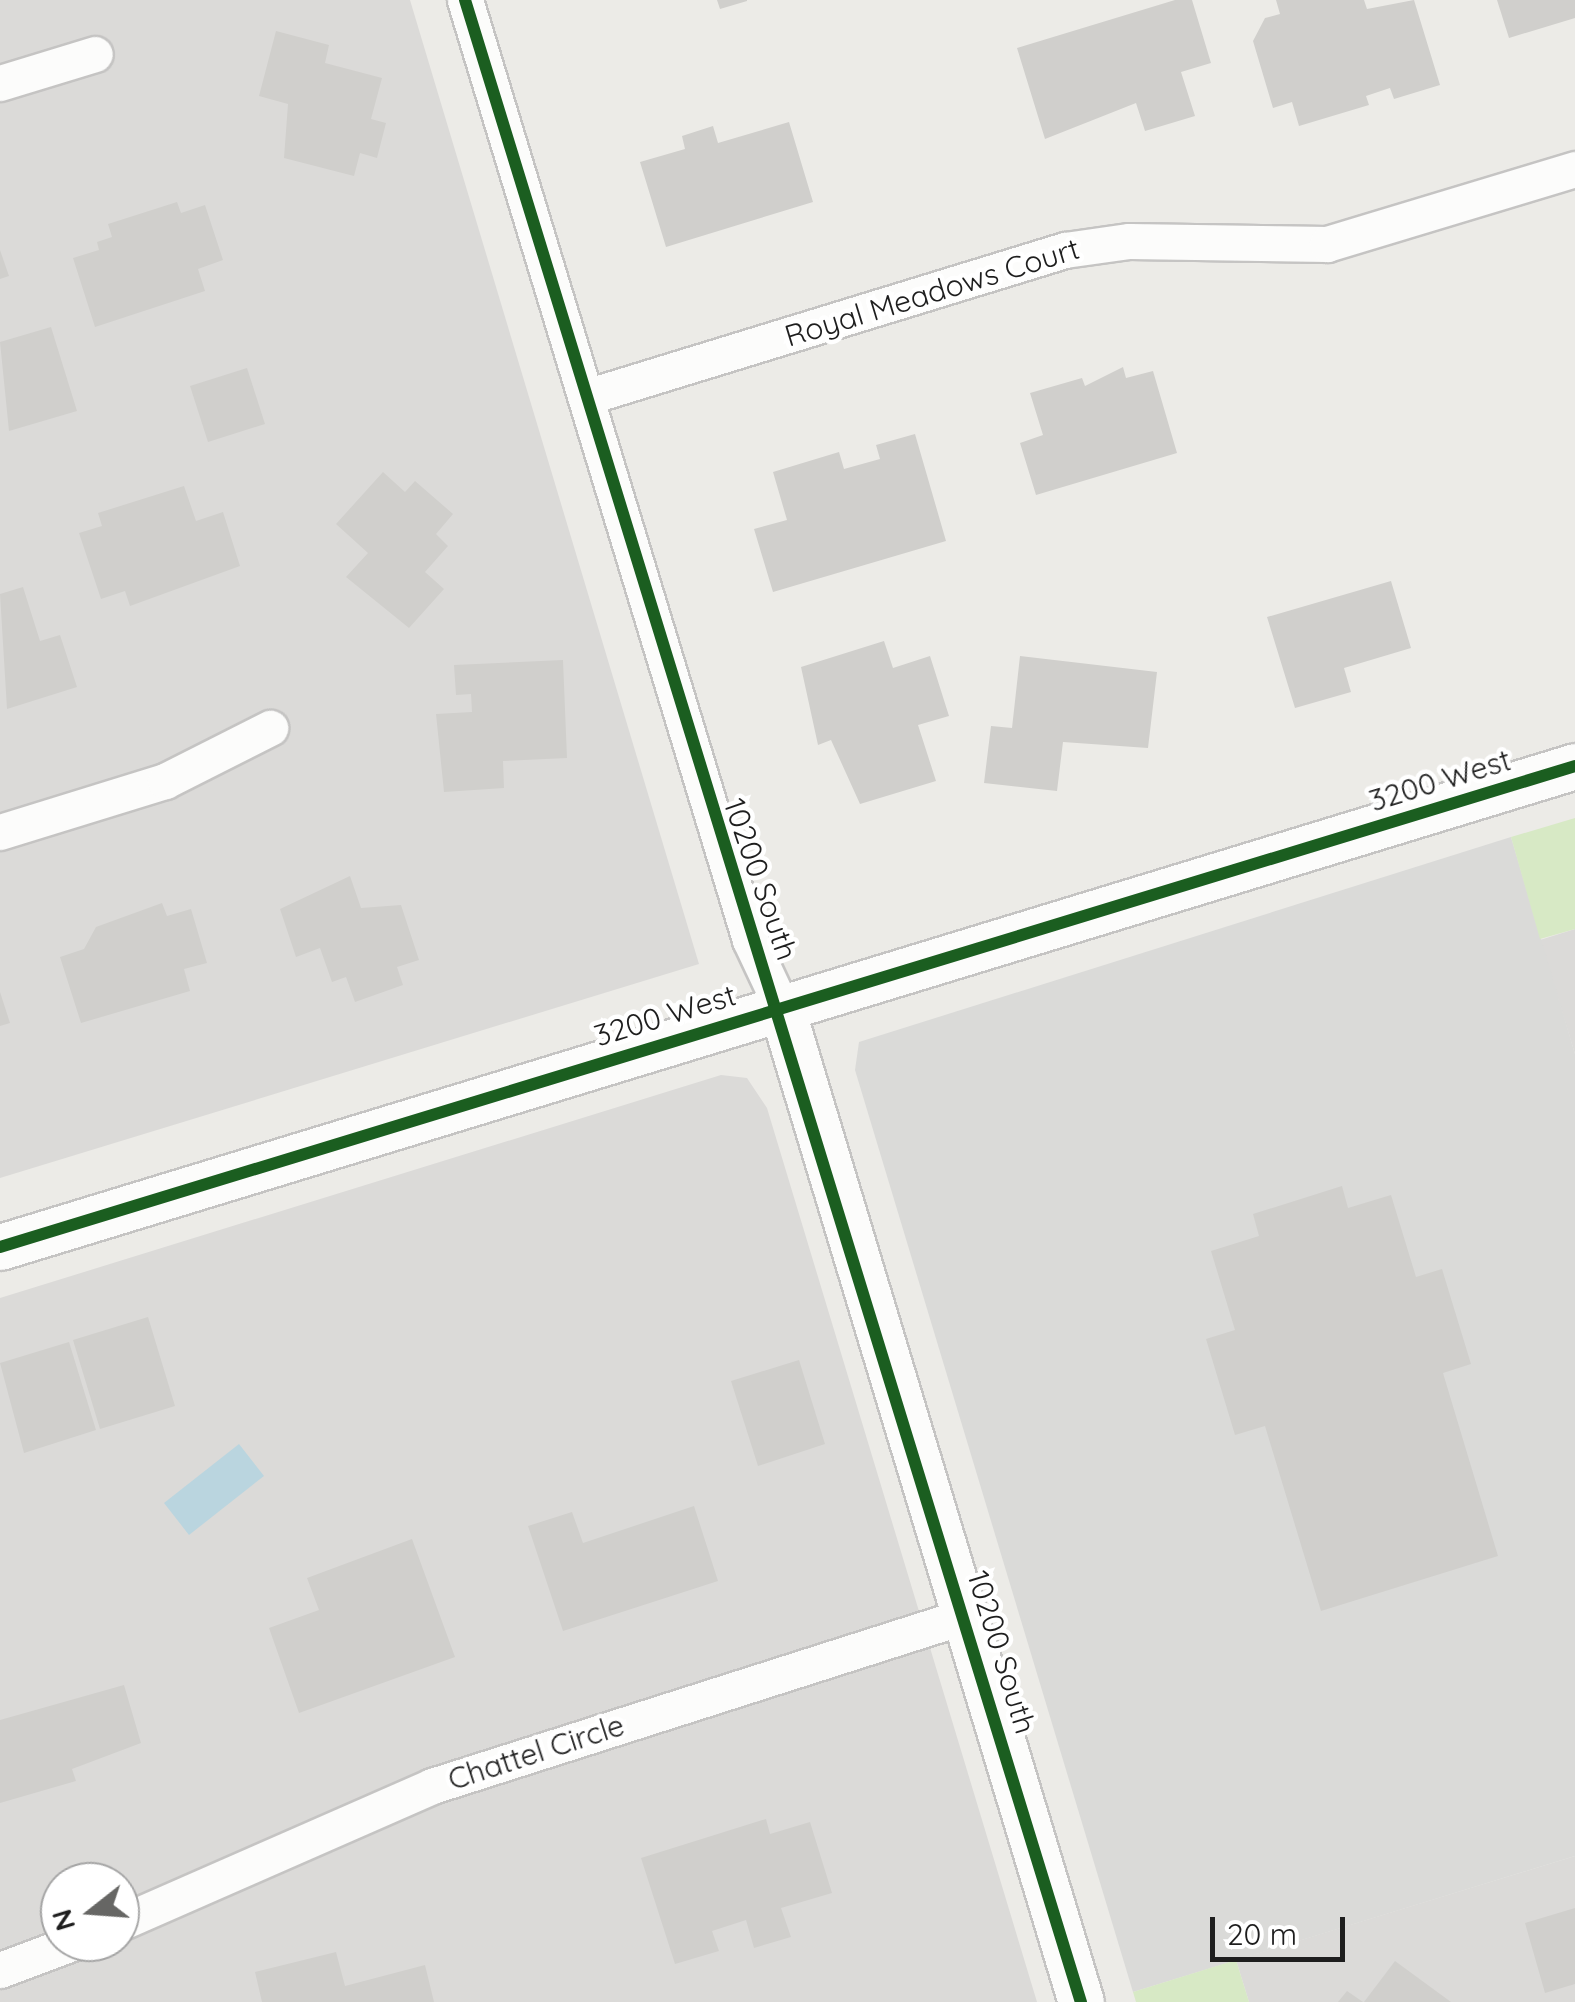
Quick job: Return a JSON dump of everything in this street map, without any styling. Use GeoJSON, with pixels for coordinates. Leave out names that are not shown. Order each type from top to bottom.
{"type":"FeatureCollection","features":[{"type":"Feature","properties":{"kind":"street","name":"10200 South"},"geometry":{"type":"LineString","coordinates":[[465,0],[750,940],[781,1006],[1081,2002]]}},
{"type":"Feature","properties":{"kind":"street"},"geometry":{"type":"LineString","coordinates":[[0,83],[95,54]]}},
{"type":"Feature","properties":{"kind":"street","name":"Royal Meadows Court"},"geometry":{"type":"LineString","coordinates":[[586,397],[1065,250],[1129,241],[1327,244],[1575,169]]}},
{"type":"Feature","properties":{"kind":"street"},"geometry":{"type":"LineString","coordinates":[[0,832],[164,780],[270,728]]}},
{"type":"Feature","properties":{"kind":"street","name":"3200 West"},"geometry":{"type":"LineString","coordinates":[[0,1247],[1575,766]]}},
{"type":"Feature","properties":{"kind":"street","name":"Chattel Circle"},"geometry":{"type":"LineString","coordinates":[[140,1914],[432,1786],[965,1616]]}},
{"type":"Feature","properties":{"kind":"street"},"geometry":{"type":"LineString","coordinates":[[0,1970],[40,1955]]}},
{"type":"Feature","properties":{"kind":"shaded area"},"geometry":{"type":"Polygon","coordinates":[[[0,0],[410,0],[699,964],[0,1178],[0,0]]]}},
{"type":"Feature","properties":{"kind":"shaded area"},"geometry":{"type":"Polygon","coordinates":[[[1511,837],[1575,1054],[1575,1856],[1133,1992],[855,1070],[859,1042],[1511,837]]]}},
{"type":"Feature","properties":{"kind":"shaded area"},"geometry":{"type":"Polygon","coordinates":[[[1575,929],[1575,1054],[1540,940],[1575,929]]]}},
{"type":"Feature","properties":{"kind":"shaded area"},"geometry":{"type":"Polygon","coordinates":[[[721,1075],[747,1078],[767,1108],[1037,2002],[0,2002],[0,1298],[721,1075]]]}},
{"type":"Feature","properties":{"kind":"shaded area"},"geometry":{"type":"Polygon","coordinates":[[[1575,1856],[1575,2002],[1249,2002],[1236,1960],[1575,1856]]]}},
{"type":"Feature","properties":{"kind":"green space"},"geometry":{"type":"Polygon","coordinates":[[[1575,818],[1575,929],[1540,939],[1511,837],[1575,818]]]}},
{"type":"Feature","properties":{"kind":"green space"},"geometry":{"type":"Polygon","coordinates":[[[1236,1960],[1249,2002],[1136,2002],[1133,1992],[1236,1960]]]}},
{"type":"Feature","properties":{"kind":"water"},"geometry":{"type":"Polygon","coordinates":[[[239,1444],[264,1476],[189,1535],[164,1503],[239,1444]]]}},
{"type":"Feature","properties":{"kind":"building"},"geometry":{"type":"Polygon","coordinates":[[[717,0],[747,0],[747,1],[720,9],[717,0]]]}},
{"type":"Feature","properties":{"kind":"building"},"geometry":{"type":"Polygon","coordinates":[[[1175,0],[1192,0],[1211,63],[1181,72],[1195,116],[1145,131],[1136,103],[1045,139],[1017,48],[1175,0]]]}},
{"type":"Feature","properties":{"kind":"building"},"geometry":{"type":"Polygon","coordinates":[[[1276,0],[1364,0],[1367,9],[1414,0],[1440,85],[1394,99],[1390,88],[1366,96],[1369,105],[1299,126],[1292,102],[1273,108],[1253,41],[1265,18],[1280,14],[1276,0]]]}},
{"type":"Feature","properties":{"kind":"building"},"geometry":{"type":"Polygon","coordinates":[[[1497,0],[1575,0],[1575,18],[1509,38],[1497,0]]]}},
{"type":"Feature","properties":{"kind":"building"},"geometry":{"type":"Polygon","coordinates":[[[276,31],[329,45],[325,63],[382,78],[371,119],[386,123],[377,158],[360,153],[354,176],[284,158],[288,104],[259,96],[276,31]]]}},
{"type":"Feature","properties":{"kind":"building"},"geometry":{"type":"Polygon","coordinates":[[[789,122],[813,202],[666,247],[640,162],[685,149],[682,136],[713,126],[718,143],[789,122]]]}},
{"type":"Feature","properties":{"kind":"building"},"geometry":{"type":"Polygon","coordinates":[[[177,202],[181,213],[205,205],[223,260],[198,269],[205,291],[95,327],[73,258],[99,250],[97,242],[112,237],[108,224],[177,202]]]}},
{"type":"Feature","properties":{"kind":"building"},"geometry":{"type":"Polygon","coordinates":[[[0,250],[9,276],[0,279],[0,250]]]}},
{"type":"Feature","properties":{"kind":"building"},"geometry":{"type":"Polygon","coordinates":[[[51,327],[77,411],[9,431],[0,342],[51,327]]]}},
{"type":"Feature","properties":{"kind":"building"},"geometry":{"type":"Polygon","coordinates":[[[1123,367],[1126,378],[1153,371],[1177,453],[1036,495],[1020,443],[1043,435],[1030,393],[1082,378],[1085,386],[1123,367]]]}},
{"type":"Feature","properties":{"kind":"building"},"geometry":{"type":"Polygon","coordinates":[[[247,368],[265,424],[208,442],[190,386],[247,368]]]}},
{"type":"Feature","properties":{"kind":"building"},"geometry":{"type":"Polygon","coordinates":[[[915,434],[946,541],[773,592],[754,529],[787,520],[773,472],[839,452],[844,469],[880,459],[876,445],[915,434]]]}},
{"type":"Feature","properties":{"kind":"building"},"geometry":{"type":"Polygon","coordinates":[[[383,472],[405,492],[415,481],[453,514],[436,534],[448,546],[425,572],[444,589],[409,628],[346,577],[368,553],[336,524],[383,472]]]}},
{"type":"Feature","properties":{"kind":"building"},"geometry":{"type":"Polygon","coordinates":[[[184,486],[196,521],[223,512],[240,566],[130,606],[125,591],[101,599],[79,533],[102,526],[98,513],[184,486]]]}},
{"type":"Feature","properties":{"kind":"building"},"geometry":{"type":"Polygon","coordinates":[[[1391,581],[1411,648],[1344,668],[1351,692],[1295,708],[1267,617],[1391,581]]]}},
{"type":"Feature","properties":{"kind":"building"},"geometry":{"type":"Polygon","coordinates":[[[23,587],[40,641],[60,635],[77,687],[7,709],[0,594],[23,587]]]}},
{"type":"Feature","properties":{"kind":"building"},"geometry":{"type":"Polygon","coordinates":[[[884,641],[893,668],[930,656],[949,716],[918,725],[936,781],[860,804],[831,740],[818,745],[801,667],[884,641]]]}},
{"type":"Feature","properties":{"kind":"building"},"geometry":{"type":"Polygon","coordinates":[[[1020,656],[1157,672],[1148,748],[1063,742],[1057,791],[984,783],[991,726],[1012,728],[1020,656]]]}},
{"type":"Feature","properties":{"kind":"building"},"geometry":{"type":"Polygon","coordinates":[[[563,660],[567,758],[503,761],[504,788],[444,792],[436,714],[472,712],[471,694],[456,695],[454,665],[563,660]]]}},
{"type":"Feature","properties":{"kind":"building"},"geometry":{"type":"Polygon","coordinates":[[[350,876],[361,908],[401,905],[419,960],[397,967],[403,985],[355,1002],[346,977],[332,982],[320,948],[296,957],[280,909],[350,876]]]}},
{"type":"Feature","properties":{"kind":"building"},"geometry":{"type":"Polygon","coordinates":[[[162,903],[167,916],[191,909],[207,963],[184,969],[190,991],[81,1023],[60,957],[84,949],[96,927],[162,903]]]}},
{"type":"Feature","properties":{"kind":"building"},"geometry":{"type":"Polygon","coordinates":[[[0,992],[10,1023],[0,1026],[0,992]]]}},
{"type":"Feature","properties":{"kind":"building"},"geometry":{"type":"Polygon","coordinates":[[[1342,1186],[1348,1208],[1391,1195],[1416,1277],[1442,1269],[1471,1364],[1443,1373],[1498,1556],[1321,1611],[1265,1426],[1235,1435],[1206,1339],[1235,1330],[1211,1251],[1259,1236],[1253,1214],[1342,1186]]]}},
{"type":"Feature","properties":{"kind":"building"},"geometry":{"type":"Polygon","coordinates":[[[148,1317],[175,1406],[100,1429],[73,1340],[148,1317]]]}},
{"type":"Feature","properties":{"kind":"building"},"geometry":{"type":"Polygon","coordinates":[[[69,1342],[96,1430],[24,1453],[0,1363],[69,1342]]]}},
{"type":"Feature","properties":{"kind":"building"},"geometry":{"type":"Polygon","coordinates":[[[799,1360],[825,1444],[758,1466],[731,1381],[799,1360]]]}},
{"type":"Feature","properties":{"kind":"building"},"geometry":{"type":"Polygon","coordinates":[[[694,1506],[718,1581],[563,1631],[528,1526],[572,1512],[583,1543],[694,1506]]]}},
{"type":"Feature","properties":{"kind":"building"},"geometry":{"type":"Polygon","coordinates":[[[412,1539],[455,1657],[299,1713],[269,1628],[319,1610],[307,1578],[412,1539]]]}},
{"type":"Feature","properties":{"kind":"building"},"geometry":{"type":"Polygon","coordinates":[[[124,1685],[141,1743],[72,1769],[76,1781],[0,1803],[0,1720],[124,1685]]]}},
{"type":"Feature","properties":{"kind":"building"},"geometry":{"type":"Polygon","coordinates":[[[766,1819],[770,1834],[810,1822],[832,1893],[781,1908],[791,1937],[754,1948],[746,1920],[712,1931],[719,1951],[675,1964],[641,1858],[766,1819]]]}},
{"type":"Feature","properties":{"kind":"building"},"geometry":{"type":"Polygon","coordinates":[[[1575,1908],[1575,1984],[1545,1993],[1525,1923],[1575,1908]]]}},
{"type":"Feature","properties":{"kind":"building"},"geometry":{"type":"Polygon","coordinates":[[[336,1952],[345,1986],[425,1965],[434,2002],[262,2002],[255,1972],[336,1952]]]}},
{"type":"Feature","properties":{"kind":"building"},"geometry":{"type":"Polygon","coordinates":[[[1395,1961],[1451,2002],[1364,2002],[1395,1961]]]}},
{"type":"Feature","properties":{"kind":"building"},"geometry":{"type":"Polygon","coordinates":[[[1347,1991],[1363,2002],[1338,2002],[1347,1991]]]}},
{"type":"Feature","properties":{"kind":"cycle path"},"geometry":{"type":"LineString","coordinates":[[465,0],[1081,2002]]}},
{"type":"Feature","properties":{"kind":"cycle path"},"geometry":{"type":"LineString","coordinates":[[0,1247],[1575,766]]}}]}
